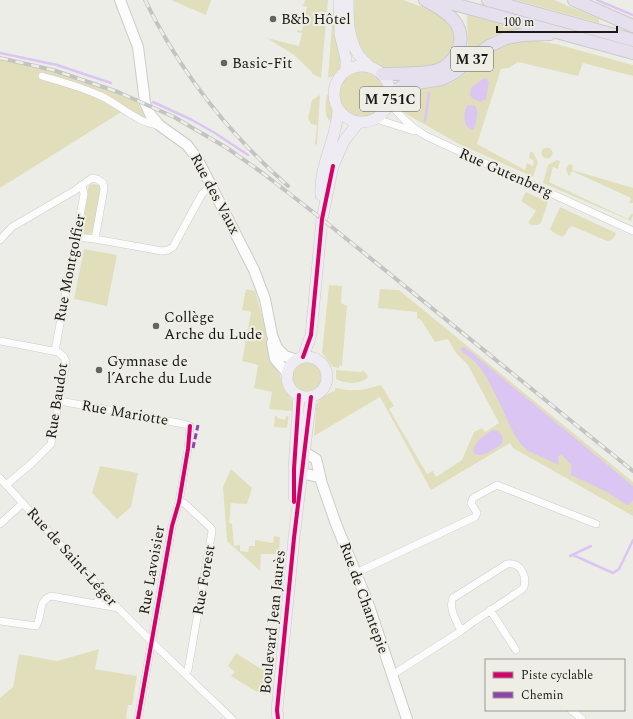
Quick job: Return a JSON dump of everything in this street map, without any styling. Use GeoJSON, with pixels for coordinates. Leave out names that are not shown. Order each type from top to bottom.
{"type":"FeatureCollection","features":[{"type":"Feature","properties":{"kind":"highway","name":"M 37"},"geometry":{"type":"LineString","coordinates":[[382,74],[431,72],[449,64],[454,57],[458,50],[460,40],[460,32],[457,24],[444,11],[425,0]]}},
{"type":"Feature","properties":{"kind":"highway","name":"M 37"},"geometry":{"type":"LineString","coordinates":[[439,0],[633,53]]}},
{"type":"Feature","properties":{"kind":"highway"},"geometry":{"type":"LineString","coordinates":[[488,0],[633,40]]}},
{"type":"Feature","properties":{"kind":"highway"},"geometry":{"type":"LineString","coordinates":[[574,0],[633,26]]}},
{"type":"Feature","properties":{"kind":"highway","name":"M 37"},"geometry":{"type":"LineString","coordinates":[[390,98],[404,85],[442,79],[454,73],[489,46],[506,38],[523,35],[546,35],[557,32]]}},
{"type":"Feature","properties":{"kind":"main road","name":"M 751C"},"geometry":{"type":"LineString","coordinates":[[339,0],[340,34],[346,59],[346,70]]}},
{"type":"Feature","properties":{"kind":"main road","name":"M 751C"},"geometry":{"type":"LineString","coordinates":[[348,0],[350,34],[357,53],[369,66]]}},
{"type":"Feature","properties":{"kind":"main road","name":"M 751C"},"geometry":{"type":"LineString","coordinates":[[361,65],[369,66],[382,74],[389,87],[390,98],[383,113],[376,119],[358,123],[343,116],[338,110],[334,102],[333,88],[339,76],[346,70],[361,65]]}},
{"type":"Feature","properties":{"kind":"main road"},"geometry":{"type":"LineString","coordinates":[[316,359],[311,334],[322,214],[321,191],[323,170],[336,125],[338,110]]}},
{"type":"Feature","properties":{"kind":"main road"},"geometry":{"type":"LineString","coordinates":[[322,214],[335,160],[344,141],[358,123]]}},
{"type":"Feature","properties":{"kind":"main road"},"geometry":{"type":"LineString","coordinates":[[300,359],[310,357],[316,359],[323,365],[327,377],[324,388],[311,397],[299,395],[290,386],[288,374],[290,368],[300,359],[311,334]]}},
{"type":"Feature","properties":{"kind":"main road","name":"Boulevard Jean Jaurès"},"geometry":{"type":"LineString","coordinates":[[276,716],[294,538],[298,469],[299,395]]}},
{"type":"Feature","properties":{"kind":"main road","name":"Boulevard Jean Jaurès"},"geometry":{"type":"LineString","coordinates":[[298,469],[304,452],[311,397]]}},
{"type":"Feature","properties":{"kind":"street","name":"Rue des Vaux"},"geometry":{"type":"LineString","coordinates":[[120,0],[138,47],[145,103],[150,114],[159,125],[176,136],[192,150],[211,185],[260,284],[265,299],[275,359],[288,374]]}},
{"type":"Feature","properties":{"kind":"street"},"geometry":{"type":"LineString","coordinates":[[42,76],[87,90],[121,106],[148,124],[159,125]]}},
{"type":"Feature","properties":{"kind":"street","name":"Rue Gutenberg"},"geometry":{"type":"LineString","coordinates":[[390,98],[404,119],[412,127],[426,136],[633,231]]}},
{"type":"Feature","properties":{"kind":"street"},"geometry":{"type":"LineString","coordinates":[[376,119],[390,122],[426,136]]}},
{"type":"Feature","properties":{"kind":"street"},"geometry":{"type":"LineString","coordinates":[[0,240],[12,227],[92,178],[98,179],[103,183],[104,189],[95,239]]}},
{"type":"Feature","properties":{"kind":"street","name":"Rue Montgolfier"},"geometry":{"type":"LineString","coordinates":[[55,351],[84,194],[82,185]]}},
{"type":"Feature","properties":{"kind":"street"},"geometry":{"type":"LineString","coordinates":[[76,237],[162,251],[168,250],[173,247],[202,194],[211,185]]}},
{"type":"Feature","properties":{"kind":"street","name":"Rue des Vaux"},"geometry":{"type":"LineString","coordinates":[[272,335],[279,351],[285,356],[300,359]]}},
{"type":"Feature","properties":{"kind":"street"},"geometry":{"type":"LineString","coordinates":[[0,341],[55,351]]}},
{"type":"Feature","properties":{"kind":"street","name":"Rue Baudot"},"geometry":{"type":"LineString","coordinates":[[6,485],[52,444],[66,362],[61,354],[55,351]]}},
{"type":"Feature","properties":{"kind":"street","name":"Rue Mariotte"},"geometry":{"type":"LineString","coordinates":[[60,401],[190,426]]}},
{"type":"Feature","properties":{"kind":"street","name":"Rue Lavoisier"},"geometry":{"type":"LineString","coordinates":[[138,719],[172,526],[179,502],[188,449],[190,426]]}},
{"type":"Feature","properties":{"kind":"street","name":"Rue de Chantepie"},"geometry":{"type":"LineString","coordinates":[[304,452],[316,459],[320,477],[336,524],[356,573],[407,719]]}},
{"type":"Feature","properties":{"kind":"street"},"geometry":{"type":"LineString","coordinates":[[298,469],[305,474],[320,477]]}},
{"type":"Feature","properties":{"kind":"street","name":"Rue de Saint-Léger"},"geometry":{"type":"LineString","coordinates":[[0,478],[118,608],[232,719]]}},
{"type":"Feature","properties":{"kind":"street"},"geometry":{"type":"LineString","coordinates":[[356,573],[475,517],[477,513],[471,503],[473,498],[497,485],[596,524]]}},
{"type":"Feature","properties":{"kind":"street","name":"Rue Forest"},"geometry":{"type":"LineString","coordinates":[[179,502],[184,503],[211,528],[212,531],[188,670],[184,673]]}},
{"type":"Feature","properties":{"kind":"street"},"geometry":{"type":"LineString","coordinates":[[0,524],[23,503]]}},
{"type":"Feature","properties":{"kind":"street"},"geometry":{"type":"LineString","coordinates":[[392,675],[461,631],[524,587],[525,579],[523,572],[514,564],[507,564],[453,598],[452,610],[461,631]]}},
{"type":"Feature","properties":{"kind":"street"},"geometry":{"type":"LineString","coordinates":[[96,604],[103,591]]}},
{"type":"Feature","properties":{"kind":"street"},"geometry":{"type":"LineString","coordinates":[[0,621],[36,626],[38,623],[42,602],[46,597],[51,596],[118,608]]}},
{"type":"Feature","properties":{"kind":"street"},"geometry":{"type":"LineString","coordinates":[[490,610],[516,650]]}},
{"type":"Feature","properties":{"kind":"street"},"geometry":{"type":"LineString","coordinates":[[572,711],[582,719]]}},
{"type":"Feature","properties":{"kind":"shaded area"},"geometry":{"type":"Polygon","coordinates":[[[171,0],[211,0],[206,15],[171,0]]]}},
{"type":"Feature","properties":{"kind":"shaded area"},"geometry":{"type":"Polygon","coordinates":[[[305,0],[328,0],[321,78],[312,74],[312,72],[294,55],[267,38],[299,46],[302,33],[297,32],[297,30],[302,31],[305,20],[300,19],[300,15],[305,16],[307,7],[303,6],[305,0]]]}},
{"type":"Feature","properties":{"kind":"shaded area"},"geometry":{"type":"Polygon","coordinates":[[[334,0],[342,62],[341,68],[338,72],[328,78],[334,0]]]}},
{"type":"Feature","properties":{"kind":"shaded area"},"geometry":{"type":"Polygon","coordinates":[[[353,0],[403,0],[434,11],[447,19],[453,27],[456,39],[450,56],[433,67],[385,69],[371,62],[361,53],[351,20],[353,0]]]}},
{"type":"Feature","properties":{"kind":"shaded area"},"geometry":{"type":"Polygon","coordinates":[[[516,0],[554,0],[599,19],[599,23],[516,0]]]}},
{"type":"Feature","properties":{"kind":"shaded area"},"geometry":{"type":"Polygon","coordinates":[[[467,15],[518,29],[494,35],[468,53],[467,15]]]}},
{"type":"Feature","properties":{"kind":"shaded area"},"geometry":{"type":"Polygon","coordinates":[[[520,41],[538,41],[556,44],[633,65],[633,76],[583,63],[578,76],[518,62],[509,68],[501,69],[477,144],[525,170],[527,163],[533,166],[534,161],[529,158],[530,152],[533,152],[538,162],[533,177],[459,144],[401,111],[399,108],[397,96],[410,88],[432,88],[451,83],[494,51],[507,44],[520,41]]]}},
{"type":"Feature","properties":{"kind":"shaded area"},"geometry":{"type":"Polygon","coordinates":[[[0,58],[29,64],[75,77],[136,99],[150,128],[123,111],[0,188],[0,58]]]}},
{"type":"Feature","properties":{"kind":"shaded area"},"geometry":{"type":"Polygon","coordinates":[[[357,71],[367,71],[379,78],[386,90],[386,100],[379,112],[367,119],[357,119],[349,115],[342,108],[338,100],[338,90],[342,82],[349,75],[357,71]]]}},
{"type":"Feature","properties":{"kind":"shaded area"},"geometry":{"type":"Polygon","coordinates":[[[484,78],[489,82],[486,99],[481,102],[473,99],[470,95],[471,88],[484,78]]]}},
{"type":"Feature","properties":{"kind":"shaded area"},"geometry":{"type":"Polygon","coordinates":[[[327,93],[334,114],[334,123],[330,121],[326,115],[327,93]]]}},
{"type":"Feature","properties":{"kind":"shaded area"},"geometry":{"type":"Polygon","coordinates":[[[320,95],[317,145],[315,144],[317,125],[311,124],[308,118],[312,100],[320,95]]]}},
{"type":"Feature","properties":{"kind":"shaded area"},"geometry":{"type":"Polygon","coordinates":[[[468,105],[475,106],[477,111],[476,123],[474,129],[472,130],[467,126],[464,119],[465,111],[468,105]]]}},
{"type":"Feature","properties":{"kind":"shaded area"},"geometry":{"type":"Polygon","coordinates":[[[545,148],[549,148],[551,149],[551,157],[545,158],[542,155],[542,151],[545,148]]]}},
{"type":"Feature","properties":{"kind":"shaded area"},"geometry":{"type":"Polygon","coordinates":[[[557,160],[560,161],[558,169],[553,167],[549,182],[628,219],[632,213],[633,215],[631,221],[543,183],[548,165],[557,160]]]}},
{"type":"Feature","properties":{"kind":"shaded area"},"geometry":{"type":"Polygon","coordinates":[[[569,164],[573,165],[572,170],[633,188],[633,203],[629,203],[631,198],[572,171],[569,176],[566,169],[569,164]]]}},
{"type":"Feature","properties":{"kind":"shaded area"},"geometry":{"type":"Polygon","coordinates":[[[93,184],[99,185],[101,190],[93,231],[87,235],[83,233],[81,228],[88,188],[93,184]]]}},
{"type":"Feature","properties":{"kind":"shaded area"},"geometry":{"type":"Polygon","coordinates":[[[526,192],[548,202],[541,223],[538,225],[528,223],[536,211],[521,201],[526,192]]]}},
{"type":"Feature","properties":{"kind":"shaded area"},"geometry":{"type":"Polygon","coordinates":[[[560,207],[616,233],[615,236],[612,240],[607,241],[572,226],[562,237],[550,229],[560,207]]]}},
{"type":"Feature","properties":{"kind":"shaded area"},"geometry":{"type":"Polygon","coordinates":[[[84,249],[117,255],[107,306],[74,299],[84,249]]]}},
{"type":"Feature","properties":{"kind":"shaded area"},"geometry":{"type":"Polygon","coordinates":[[[329,285],[342,286],[341,303],[347,306],[342,366],[339,365],[339,368],[333,367],[322,353],[329,285]]]}},
{"type":"Feature","properties":{"kind":"shaded area"},"geometry":{"type":"Polygon","coordinates":[[[246,289],[255,291],[264,322],[270,359],[280,375],[283,387],[292,400],[292,411],[269,409],[272,392],[254,388],[258,365],[242,361],[251,312],[242,310],[246,289]]]}},
{"type":"Feature","properties":{"kind":"shaded area"},"geometry":{"type":"Polygon","coordinates":[[[380,289],[399,290],[633,482],[633,516],[513,448],[510,443],[431,490],[380,397],[314,436],[315,407],[322,398],[335,391],[335,388],[361,390],[381,385],[394,406],[389,409],[427,474],[433,471],[436,477],[462,460],[474,432],[482,428],[485,432],[499,423],[468,365],[456,353],[448,339],[435,342],[421,320],[417,318],[417,312],[378,308],[380,289]]]}},
{"type":"Feature","properties":{"kind":"shaded area"},"geometry":{"type":"Polygon","coordinates":[[[463,347],[633,486],[633,500],[629,505],[607,492],[571,475],[571,465],[562,455],[558,456],[559,465],[528,451],[518,441],[511,429],[500,404],[480,367],[462,352],[461,349],[463,347]]]}},
{"type":"Feature","properties":{"kind":"shaded area"},"geometry":{"type":"Polygon","coordinates":[[[307,361],[318,365],[322,376],[318,387],[307,391],[296,387],[292,376],[296,365],[307,361]]]}},
{"type":"Feature","properties":{"kind":"shaded area"},"geometry":{"type":"Polygon","coordinates":[[[336,370],[362,372],[362,370],[368,377],[365,380],[352,383],[343,382],[336,379],[336,370]]]}},
{"type":"Feature","properties":{"kind":"shaded area"},"geometry":{"type":"Polygon","coordinates":[[[275,416],[285,420],[286,416],[289,416],[287,428],[274,427],[275,416]]]}},
{"type":"Feature","properties":{"kind":"shaded area"},"geometry":{"type":"Polygon","coordinates":[[[493,430],[499,431],[503,438],[502,444],[485,454],[475,454],[473,451],[478,441],[493,430]]]}},
{"type":"Feature","properties":{"kind":"shaded area"},"geometry":{"type":"Polygon","coordinates":[[[100,466],[138,473],[131,507],[117,519],[92,493],[100,466]]]}},
{"type":"Feature","properties":{"kind":"shaded area"},"geometry":{"type":"Polygon","coordinates":[[[231,469],[252,488],[247,504],[231,503],[229,523],[232,524],[234,546],[240,545],[240,551],[248,552],[249,546],[255,546],[255,540],[273,543],[274,536],[280,537],[279,554],[261,554],[260,571],[227,541],[223,487],[231,469]]]}},
{"type":"Feature","properties":{"kind":"shaded area"},"geometry":{"type":"Polygon","coordinates":[[[99,649],[95,669],[137,676],[132,705],[128,705],[126,718],[129,719],[0,719],[0,698],[13,687],[19,654],[57,661],[99,649]]]}},
{"type":"Feature","properties":{"kind":"shaded area"},"geometry":{"type":"Polygon","coordinates":[[[236,653],[269,674],[266,695],[255,691],[231,676],[235,672],[228,666],[236,653]]]}},
{"type":"Feature","properties":{"kind":"waterway"},"geometry":{"type":"LineString","coordinates":[[597,0],[633,15]]}},
{"type":"Feature","properties":{"kind":"waterway"},"geometry":{"type":"LineString","coordinates":[[0,53],[57,65],[111,83]]}},
{"type":"Feature","properties":{"kind":"waterway"},"geometry":{"type":"LineString","coordinates":[[425,121],[429,93]]}},
{"type":"Feature","properties":{"kind":"waterway"},"geometry":{"type":"LineString","coordinates":[[153,102],[192,120],[248,155]]}},
{"type":"Feature","properties":{"kind":"waterway"},"geometry":{"type":"LineString","coordinates":[[573,555],[613,573],[619,569],[633,540]]}},
{"type":"Feature","properties":{"kind":"waterway"},"geometry":{"type":"LineString","coordinates":[[570,556],[591,546]]}},
{"type":"Feature","properties":{"kind":"railway"},"geometry":{"type":"LineString","coordinates":[[145,0],[174,52],[207,100],[245,145],[288,186]]}},
{"type":"Feature","properties":{"kind":"railway"},"geometry":{"type":"LineString","coordinates":[[0,58],[53,70],[118,92],[174,117],[227,148],[264,174],[322,219],[633,471]]}},
{"type":"Feature","properties":{"kind":"marked path"},"geometry":{"type":"LineString","coordinates":[[193,448],[198,425]]}},
{"type":"Feature","properties":{"kind":"cycle path"},"geometry":{"type":"LineString","coordinates":[[303,357],[311,335],[322,219],[333,166]]}},
{"type":"Feature","properties":{"kind":"cycle path"},"geometry":{"type":"LineString","coordinates":[[294,502],[294,469],[299,395]]}},
{"type":"Feature","properties":{"kind":"cycle path"},"geometry":{"type":"LineString","coordinates":[[278,719],[277,710],[294,538],[311,397]]}},
{"type":"Feature","properties":{"kind":"cycle path"},"geometry":{"type":"LineString","coordinates":[[138,719],[172,526],[179,502],[188,449],[190,426]]}},
{"type":"Feature","properties":{"kind":"place","name":"B&b Hôtel"},"geometry":{"type":"Point","coordinates":[273,19]}},
{"type":"Feature","properties":{"kind":"place","name":"Basic-Fit"},"geometry":{"type":"Point","coordinates":[224,63]}},
{"type":"Feature","properties":{"kind":"place","name":"Collège Arche du Lude"},"geometry":{"type":"Point","coordinates":[156,326]}},
{"type":"Feature","properties":{"kind":"place","name":"Gymnase de l’Arche du Lude"},"geometry":{"type":"Point","coordinates":[99,370]}}]}
